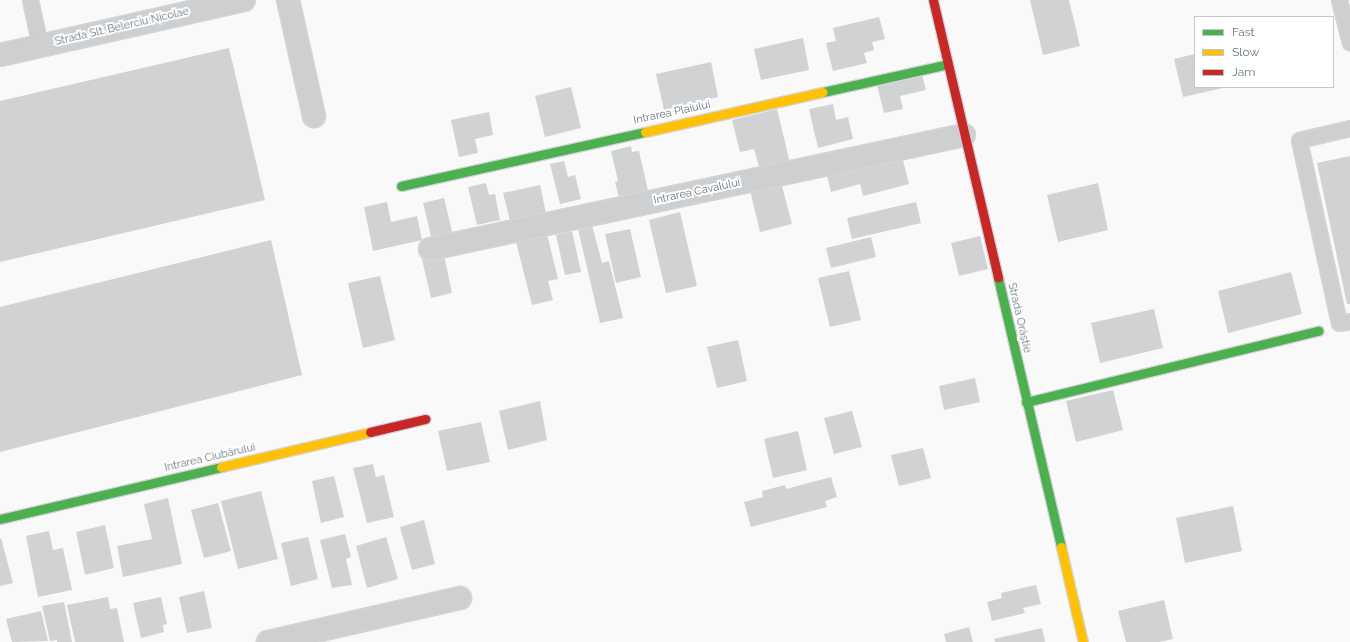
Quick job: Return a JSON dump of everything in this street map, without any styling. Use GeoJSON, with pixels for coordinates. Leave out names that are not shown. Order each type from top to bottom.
{"type":"FeatureCollection","features":[{"type":"Feature","properties":{"kind":"street","name":"Strada Slt. Belerciu Nicolae"},"geometry":{"type":"LineString","coordinates":[[0,55],[244,0]]}},
{"type":"Feature","properties":{"kind":"street"},"geometry":{"type":"LineString","coordinates":[[288,0],[314,116]]}},
{"type":"Feature","properties":{"kind":"street","name":"Strada Orăștie"},"geometry":{"type":"LineString","coordinates":[[933,0],[1083,642]]}},
{"type":"Feature","properties":{"kind":"street","name":"Intrarea Plaiului"},"geometry":{"type":"LineString","coordinates":[[401,186],[948,64]]}},
{"type":"Feature","properties":{"kind":"street","name":"Intrarea Cavalului"},"geometry":{"type":"LineString","coordinates":[[430,249],[964,135]]}},
{"type":"Feature","properties":{"kind":"street"},"geometry":{"type":"LineString","coordinates":[[1026,402],[1318,331]]}},
{"type":"Feature","properties":{"kind":"street","name":"Intrarea Ciubărului"},"geometry":{"type":"LineString","coordinates":[[0,519],[425,419]]}},
{"type":"Feature","properties":{"kind":"street"},"geometry":{"type":"LineString","coordinates":[[268,642],[460,598]]}},
{"type":"Feature","properties":{"kind":"lane"},"geometry":{"type":"LineString","coordinates":[[30,0],[40,46]]}},
{"type":"Feature","properties":{"kind":"lane"},"geometry":{"type":"LineString","coordinates":[[1339,0],[1350,43]]}},
{"type":"Feature","properties":{"kind":"lane"},"geometry":{"type":"LineString","coordinates":[[1350,128],[1299,140],[1339,323],[1350,321]]}},
{"type":"Feature","properties":{"kind":"building"},"geometry":{"type":"Polygon","coordinates":[[[1030,0],[1069,0],[1080,46],[1043,55],[1030,0]]]}},
{"type":"Feature","properties":{"kind":"building"},"geometry":{"type":"Polygon","coordinates":[[[879,17],[885,39],[872,42],[874,50],[864,53],[867,63],[833,71],[826,43],[836,41],[833,28],[879,17]]]}},
{"type":"Feature","properties":{"kind":"building"},"geometry":{"type":"Polygon","coordinates":[[[803,38],[809,70],[761,80],[754,49],[803,38]]]}},
{"type":"Feature","properties":{"kind":"building"},"geometry":{"type":"Polygon","coordinates":[[[229,48],[265,200],[0,262],[0,101],[229,48]]]}},
{"type":"Feature","properties":{"kind":"building"},"geometry":{"type":"Polygon","coordinates":[[[1194,54],[1194,88],[1223,88],[1183,97],[1174,59],[1194,54]]]}},
{"type":"Feature","properties":{"kind":"building"},"geometry":{"type":"Polygon","coordinates":[[[711,62],[718,97],[664,110],[656,74],[711,62]]]}},
{"type":"Feature","properties":{"kind":"building"},"geometry":{"type":"Polygon","coordinates":[[[922,74],[926,90],[900,96],[903,109],[884,113],[877,85],[922,74]]]}},
{"type":"Feature","properties":{"kind":"building"},"geometry":{"type":"Polygon","coordinates":[[[571,87],[581,128],[545,137],[535,96],[571,87]]]}},
{"type":"Feature","properties":{"kind":"building"},"geometry":{"type":"Polygon","coordinates":[[[833,104],[836,120],[848,117],[853,139],[818,148],[809,109],[833,104]]]}},
{"type":"Feature","properties":{"kind":"building"},"geometry":{"type":"Polygon","coordinates":[[[777,109],[790,163],[760,170],[754,149],[740,152],[732,120],[777,109]]]}},
{"type":"Feature","properties":{"kind":"building"},"geometry":{"type":"Polygon","coordinates":[[[489,112],[493,135],[475,139],[478,153],[459,157],[451,120],[489,112]]]}},
{"type":"Feature","properties":{"kind":"building"},"geometry":{"type":"Polygon","coordinates":[[[631,146],[632,152],[639,151],[648,191],[619,198],[615,182],[618,181],[611,151],[631,146]]]}},
{"type":"Feature","properties":{"kind":"building"},"geometry":{"type":"Polygon","coordinates":[[[901,152],[909,184],[863,196],[860,184],[831,192],[826,171],[901,152]]]}},
{"type":"Feature","properties":{"kind":"building"},"geometry":{"type":"Polygon","coordinates":[[[1350,156],[1350,304],[1347,304],[1317,163],[1350,156]]]}},
{"type":"Feature","properties":{"kind":"building"},"geometry":{"type":"Polygon","coordinates":[[[564,161],[568,177],[575,175],[581,199],[560,204],[550,164],[564,161]]]}},
{"type":"Feature","properties":{"kind":"building"},"geometry":{"type":"Polygon","coordinates":[[[781,182],[792,224],[760,232],[750,190],[781,182]]]}},
{"type":"Feature","properties":{"kind":"building"},"geometry":{"type":"Polygon","coordinates":[[[486,183],[489,195],[495,194],[500,220],[477,225],[468,187],[486,183]]]}},
{"type":"Feature","properties":{"kind":"building"},"geometry":{"type":"Polygon","coordinates":[[[1098,183],[1108,230],[1058,242],[1047,195],[1098,183]]]}},
{"type":"Feature","properties":{"kind":"building"},"geometry":{"type":"Polygon","coordinates":[[[540,185],[546,213],[510,221],[503,193],[540,185]]]}},
{"type":"Feature","properties":{"kind":"building"},"geometry":{"type":"Polygon","coordinates":[[[444,198],[453,235],[432,240],[423,203],[444,198]]]}},
{"type":"Feature","properties":{"kind":"building"},"geometry":{"type":"Polygon","coordinates":[[[387,202],[391,222],[417,216],[422,240],[373,251],[364,207],[387,202]]]}},
{"type":"Feature","properties":{"kind":"building"},"geometry":{"type":"Polygon","coordinates":[[[916,202],[921,223],[852,239],[847,218],[916,202]]]}},
{"type":"Feature","properties":{"kind":"building"},"geometry":{"type":"Polygon","coordinates":[[[680,212],[697,286],[666,293],[649,220],[680,212]]]}},
{"type":"Feature","properties":{"kind":"building"},"geometry":{"type":"Polygon","coordinates":[[[592,225],[602,263],[609,261],[623,318],[600,323],[578,229],[592,225]]]}},
{"type":"Feature","properties":{"kind":"building"},"geometry":{"type":"Polygon","coordinates":[[[630,229],[641,277],[616,283],[605,234],[630,229]]]}},
{"type":"Feature","properties":{"kind":"building"},"geometry":{"type":"Polygon","coordinates":[[[572,231],[581,272],[565,275],[556,235],[572,231]]]}},
{"type":"Feature","properties":{"kind":"building"},"geometry":{"type":"Polygon","coordinates":[[[547,234],[558,279],[548,281],[553,300],[532,305],[516,242],[547,234]]]}},
{"type":"Feature","properties":{"kind":"building"},"geometry":{"type":"Polygon","coordinates":[[[980,236],[988,269],[959,276],[951,243],[980,236]]]}},
{"type":"Feature","properties":{"kind":"building"},"geometry":{"type":"Polygon","coordinates":[[[871,237],[876,257],[831,268],[826,248],[871,237]]]}},
{"type":"Feature","properties":{"kind":"building"},"geometry":{"type":"Polygon","coordinates":[[[271,240],[302,375],[0,452],[0,307],[271,240]]]}},
{"type":"Feature","properties":{"kind":"building"},"geometry":{"type":"Polygon","coordinates":[[[443,250],[452,293],[431,298],[421,255],[443,250]]]}},
{"type":"Feature","properties":{"kind":"building"},"geometry":{"type":"Polygon","coordinates":[[[849,271],[861,320],[830,327],[818,278],[849,271]]]}},
{"type":"Feature","properties":{"kind":"building"},"geometry":{"type":"Polygon","coordinates":[[[1291,272],[1302,314],[1228,333],[1218,291],[1291,272]]]}},
{"type":"Feature","properties":{"kind":"building"},"geometry":{"type":"Polygon","coordinates":[[[380,276],[395,340],[363,348],[348,283],[380,276]]]}},
{"type":"Feature","properties":{"kind":"building"},"geometry":{"type":"Polygon","coordinates":[[[1154,309],[1163,348],[1100,363],[1091,323],[1154,309]]]}},
{"type":"Feature","properties":{"kind":"building"},"geometry":{"type":"Polygon","coordinates":[[[738,340],[747,381],[717,388],[707,347],[738,340]]]}},
{"type":"Feature","properties":{"kind":"building"},"geometry":{"type":"Polygon","coordinates":[[[975,378],[980,402],[944,410],[939,386],[975,378]]]}},
{"type":"Feature","properties":{"kind":"building"},"geometry":{"type":"Polygon","coordinates":[[[1113,390],[1123,430],[1076,442],[1066,401],[1113,390]]]}},
{"type":"Feature","properties":{"kind":"building"},"geometry":{"type":"Polygon","coordinates":[[[540,401],[547,440],[508,450],[499,411],[540,401]]]}},
{"type":"Feature","properties":{"kind":"building"},"geometry":{"type":"Polygon","coordinates":[[[852,411],[862,447],[834,454],[824,418],[852,411]]]}},
{"type":"Feature","properties":{"kind":"building"},"geometry":{"type":"Polygon","coordinates":[[[481,422],[490,462],[447,471],[438,431],[481,422]]]}},
{"type":"Feature","properties":{"kind":"building"},"geometry":{"type":"Polygon","coordinates":[[[798,431],[807,470],[773,478],[764,439],[798,431]]]}},
{"type":"Feature","properties":{"kind":"building"},"geometry":{"type":"Polygon","coordinates":[[[923,448],[931,478],[899,486],[891,455],[923,448]]]}},
{"type":"Feature","properties":{"kind":"building"},"geometry":{"type":"Polygon","coordinates":[[[373,464],[376,477],[384,475],[394,517],[367,523],[353,468],[373,464]]]}},
{"type":"Feature","properties":{"kind":"building"},"geometry":{"type":"Polygon","coordinates":[[[334,476],[344,517],[321,523],[312,481],[334,476]]]}},
{"type":"Feature","properties":{"kind":"building"},"geometry":{"type":"Polygon","coordinates":[[[831,477],[837,497],[825,501],[827,507],[751,527],[744,502],[763,497],[762,491],[785,485],[786,489],[831,477]]]}},
{"type":"Feature","properties":{"kind":"building"},"geometry":{"type":"Polygon","coordinates":[[[261,491],[278,559],[238,569],[221,501],[261,491]]]}},
{"type":"Feature","properties":{"kind":"building"},"geometry":{"type":"Polygon","coordinates":[[[168,498],[182,564],[123,577],[117,546],[152,539],[144,504],[168,498]]]}},
{"type":"Feature","properties":{"kind":"building"},"geometry":{"type":"Polygon","coordinates":[[[218,503],[231,551],[204,558],[191,510],[218,503]]]}},
{"type":"Feature","properties":{"kind":"building"},"geometry":{"type":"Polygon","coordinates":[[[1233,506],[1242,551],[1185,563],[1176,518],[1233,506]]]}},
{"type":"Feature","properties":{"kind":"building"},"geometry":{"type":"Polygon","coordinates":[[[424,520],[435,564],[412,570],[400,527],[424,520]]]}},
{"type":"Feature","properties":{"kind":"building"},"geometry":{"type":"Polygon","coordinates":[[[105,525],[114,568],[85,575],[76,532],[105,525]]]}},
{"type":"Feature","properties":{"kind":"building"},"geometry":{"type":"Polygon","coordinates":[[[49,531],[53,550],[63,548],[72,590],[38,597],[26,536],[49,531]]]}},
{"type":"Feature","properties":{"kind":"building"},"geometry":{"type":"Polygon","coordinates":[[[345,534],[351,557],[346,559],[352,585],[332,588],[320,540],[345,534]]]}},
{"type":"Feature","properties":{"kind":"building"},"geometry":{"type":"Polygon","coordinates":[[[308,537],[318,579],[291,586],[281,543],[308,537]]]}},
{"type":"Feature","properties":{"kind":"building"},"geometry":{"type":"Polygon","coordinates":[[[386,537],[398,579],[367,588],[356,546],[386,537]]]}},
{"type":"Feature","properties":{"kind":"building"},"geometry":{"type":"Polygon","coordinates":[[[1,538],[13,583],[0,586],[0,539],[1,538]]]}},
{"type":"Feature","properties":{"kind":"building"},"geometry":{"type":"Polygon","coordinates":[[[1036,585],[1041,604],[1023,608],[1025,613],[992,621],[987,602],[1002,598],[1001,593],[1036,585]]]}},
{"type":"Feature","properties":{"kind":"building"},"geometry":{"type":"Polygon","coordinates":[[[204,591],[212,628],[187,633],[179,597],[204,591]]]}},
{"type":"Feature","properties":{"kind":"building"},"geometry":{"type":"Polygon","coordinates":[[[108,597],[110,609],[117,608],[124,642],[75,642],[67,605],[108,597]]]}},
{"type":"Feature","properties":{"kind":"building"},"geometry":{"type":"Polygon","coordinates":[[[161,597],[167,624],[163,625],[164,632],[141,638],[133,603],[161,597]]]}},
{"type":"Feature","properties":{"kind":"building"},"geometry":{"type":"Polygon","coordinates":[[[1164,600],[1173,639],[1159,642],[1126,642],[1118,611],[1164,600]]]}},
{"type":"Feature","properties":{"kind":"building"},"geometry":{"type":"Polygon","coordinates":[[[64,602],[72,642],[57,642],[57,640],[50,641],[42,606],[64,602]]]}},
{"type":"Feature","properties":{"kind":"building"},"geometry":{"type":"Polygon","coordinates":[[[41,611],[48,641],[12,642],[6,619],[41,611]]]}},
{"type":"Feature","properties":{"kind":"building"},"geometry":{"type":"Polygon","coordinates":[[[969,627],[973,642],[946,642],[944,634],[969,627]]]}},
{"type":"Feature","properties":{"kind":"building"},"geometry":{"type":"Polygon","coordinates":[[[1042,628],[1045,642],[995,642],[994,639],[1042,628]]]}},
{"type":"Feature","properties":{"kind":"traffic: fast"},"geometry":{"type":"LineString","coordinates":[[823,92],[948,64]]}},
{"type":"Feature","properties":{"kind":"traffic: fast"},"geometry":{"type":"LineString","coordinates":[[401,186],[645,132]]}},
{"type":"Feature","properties":{"kind":"traffic: fast"},"geometry":{"type":"LineString","coordinates":[[998,278],[1061,547]]}},
{"type":"Feature","properties":{"kind":"traffic: fast"},"geometry":{"type":"LineString","coordinates":[[1026,402],[1318,331]]}},
{"type":"Feature","properties":{"kind":"traffic: fast"},"geometry":{"type":"LineString","coordinates":[[0,519],[221,467]]}},
{"type":"Feature","properties":{"kind":"traffic: slow"},"geometry":{"type":"LineString","coordinates":[[645,132],[823,92]]}},
{"type":"Feature","properties":{"kind":"traffic: slow"},"geometry":{"type":"LineString","coordinates":[[221,467],[370,432]]}},
{"type":"Feature","properties":{"kind":"traffic: slow"},"geometry":{"type":"LineString","coordinates":[[1061,547],[1083,642]]}},
{"type":"Feature","properties":{"kind":"traffic: jam"},"geometry":{"type":"LineString","coordinates":[[933,0],[998,278]]}},
{"type":"Feature","properties":{"kind":"traffic: jam"},"geometry":{"type":"LineString","coordinates":[[370,432],[425,419]]}}]}
